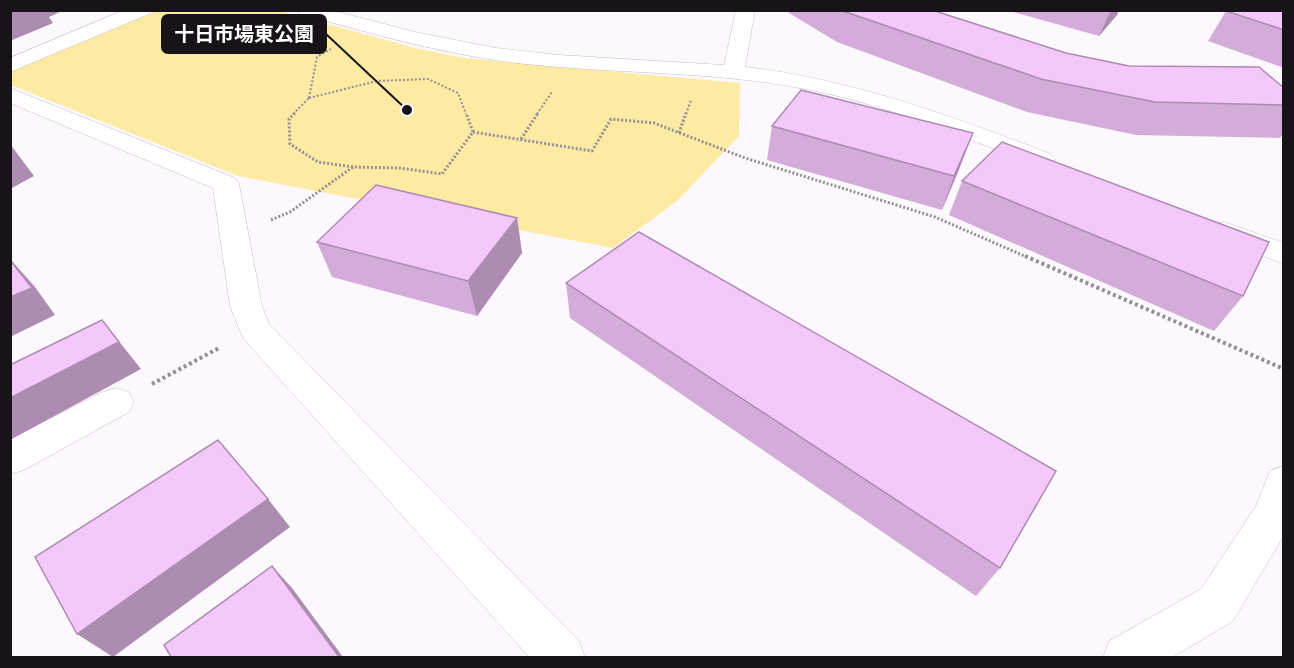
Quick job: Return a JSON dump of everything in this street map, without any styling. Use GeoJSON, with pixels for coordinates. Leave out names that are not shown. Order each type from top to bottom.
{"type":"FeatureCollection","features":[{"type":"Feature","properties":{"kind":"street"},"geometry":{"type":"LineString","coordinates":[[10,66],[142,10]]}},
{"type":"Feature","properties":{"kind":"street"},"geometry":{"type":"LineString","coordinates":[[307,10],[454,49],[572,62],[733,74],[803,82],[897,105],[1061,167]]}},
{"type":"Feature","properties":{"kind":"street"},"geometry":{"type":"LineString","coordinates":[[733,74],[746,10]]}},
{"type":"Feature","properties":{"kind":"street"},"geometry":{"type":"LineString","coordinates":[[10,94],[226,184],[246,306],[255,330],[562,657]]}},
{"type":"Feature","properties":{"kind":"street"},"geometry":{"type":"LineString","coordinates":[[1206,224],[1284,254]]}},
{"type":"Feature","properties":{"kind":"street"},"geometry":{"type":"LineString","coordinates":[[10,458],[116,402]]}},
{"type":"Feature","properties":{"kind":"street"},"geometry":{"type":"LineString","coordinates":[[1126,657],[1217,605],[1274,514],[1284,483]]}},
{"type":"Feature","properties":{"kind":"path"},"geometry":{"type":"LineString","coordinates":[[309,98],[317,57],[371,27]]}},
{"type":"Feature","properties":{"kind":"path"},"geometry":{"type":"LineString","coordinates":[[521,139],[572,62]]}},
{"type":"Feature","properties":{"kind":"path"},"geometry":{"type":"LineString","coordinates":[[428,79],[458,93],[473,132],[442,174],[399,168],[353,167],[318,162],[290,144],[289,119],[309,98],[377,81],[428,79]]}},
{"type":"Feature","properties":{"kind":"path"},"geometry":{"type":"LineString","coordinates":[[473,132],[592,151],[611,119],[654,123],[745,158],[935,217],[1284,369]]}},
{"type":"Feature","properties":{"kind":"path"},"geometry":{"type":"LineString","coordinates":[[234,236],[290,212],[353,167]]}},
{"type":"Feature","properties":{"kind":"path"},"geometry":{"type":"LineString","coordinates":[[116,402],[255,330]]}},
{"type":"Feature","properties":{"kind":"shaded area"},"geometry":{"type":"Polygon","coordinates":[[[157,11],[279,11],[419,49],[464,58],[740,83],[739,136],[677,201],[613,248],[238,176],[11,85],[10,72],[157,11]]]}},
{"type":"Feature","properties":{"kind":"building"},"geometry":{"type":"Polygon","coordinates":[[[840,10],[932,10],[1066,53],[1129,66],[1259,67],[1284,88],[1284,105],[1155,102],[1041,79],[840,10]]]}},
{"type":"Feature","properties":{"kind":"building"},"geometry":{"type":"Polygon","coordinates":[[[1227,10],[1284,10],[1284,30],[1226,11],[1227,10]]]}},
{"type":"Feature","properties":{"kind":"building"},"geometry":{"type":"Polygon","coordinates":[[[801,90],[973,133],[954,176],[772,126],[801,90]]]}},
{"type":"Feature","properties":{"kind":"building"},"geometry":{"type":"Polygon","coordinates":[[[1002,142],[1269,242],[1243,296],[962,181],[1002,142]]]}},
{"type":"Feature","properties":{"kind":"building"},"geometry":{"type":"Polygon","coordinates":[[[376,185],[517,218],[468,281],[317,242],[376,185]]]}},
{"type":"Feature","properties":{"kind":"building"},"geometry":{"type":"Polygon","coordinates":[[[639,232],[1056,471],[1000,568],[566,283],[639,232]]]}},
{"type":"Feature","properties":{"kind":"building"},"geometry":{"type":"Polygon","coordinates":[[[10,260],[32,288],[10,297],[10,260]]]}},
{"type":"Feature","properties":{"kind":"building"},"geometry":{"type":"Polygon","coordinates":[[[102,320],[119,342],[10,398],[10,365],[102,320]]]}},
{"type":"Feature","properties":{"kind":"building"},"geometry":{"type":"Polygon","coordinates":[[[218,440],[268,499],[77,634],[35,557],[218,440]]]}},
{"type":"Feature","properties":{"kind":"building"},"geometry":{"type":"Polygon","coordinates":[[[272,566],[339,657],[171,657],[164,645],[272,566]]]}},
{"type":"Feature","properties":{"kind":"place","name":"十日市場東公園"},"geometry":{"type":"Point","coordinates":[407,110]}}]}
